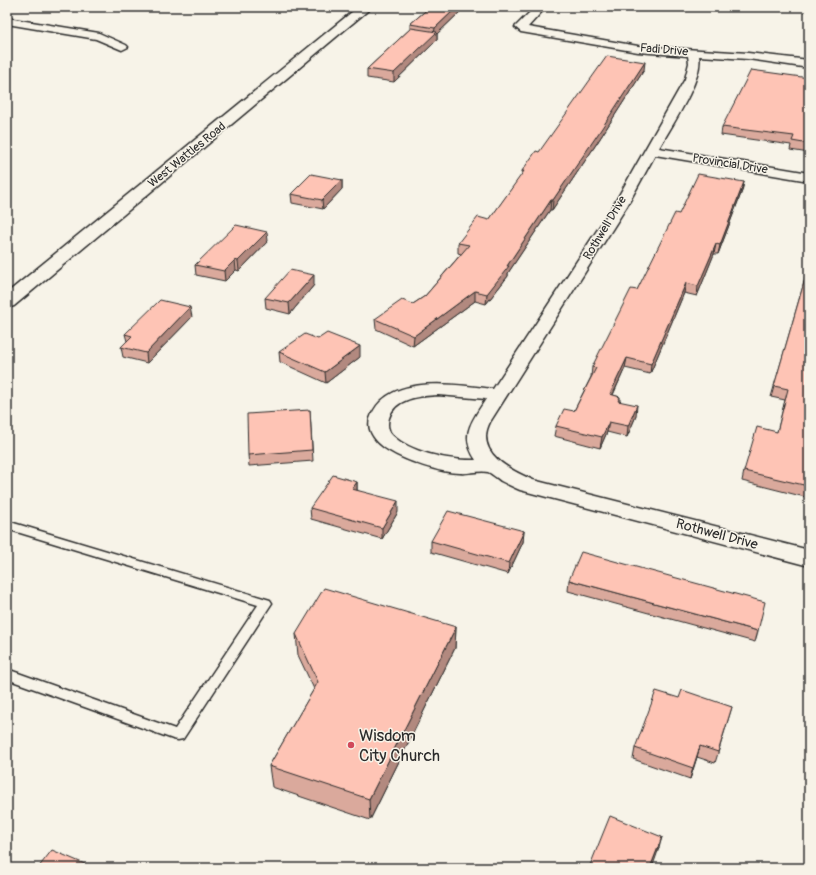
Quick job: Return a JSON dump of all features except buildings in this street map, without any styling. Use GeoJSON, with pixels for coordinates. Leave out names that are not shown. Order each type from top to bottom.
{"type":"FeatureCollection","features":[{"type":"Feature","properties":{"kind":"street","name":"West Wattles Road"},"geometry":{"type":"LineString","coordinates":[[7,302],[366,7]]}},
{"type":"Feature","properties":{"kind":"street","name":"Fadi Drive"},"geometry":{"type":"LineString","coordinates":[[541,7],[521,27],[530,32],[545,35],[638,48],[748,56],[809,64]]}},
{"type":"Feature","properties":{"kind":"street"},"geometry":{"type":"LineString","coordinates":[[7,21],[99,36],[122,47]]}},
{"type":"Feature","properties":{"kind":"street","name":"Rothwell Drive"},"geometry":{"type":"LineString","coordinates":[[693,53],[694,63],[691,79],[601,237],[478,427],[476,439],[480,452],[490,466],[506,477],[527,485],[809,558]]}},
{"type":"Feature","properties":{"kind":"street","name":"Provincial Drive"},"geometry":{"type":"LineString","coordinates":[[650,150],[809,177]]}},
{"type":"Feature","properties":{"kind":"street"},"geometry":{"type":"LineString","coordinates":[[490,466],[459,466],[395,448],[382,436],[378,422],[384,409],[389,404],[411,392],[432,390],[498,395]]}},
{"type":"Feature","properties":{"kind":"lane"},"geometry":{"type":"LineString","coordinates":[[7,525],[266,603],[178,735],[7,674]]}},
{"type":"Feature","properties":{"kind":"place","name":"Wisdom City Church"},"geometry":{"type":"Point","coordinates":[351,745]}}]}
